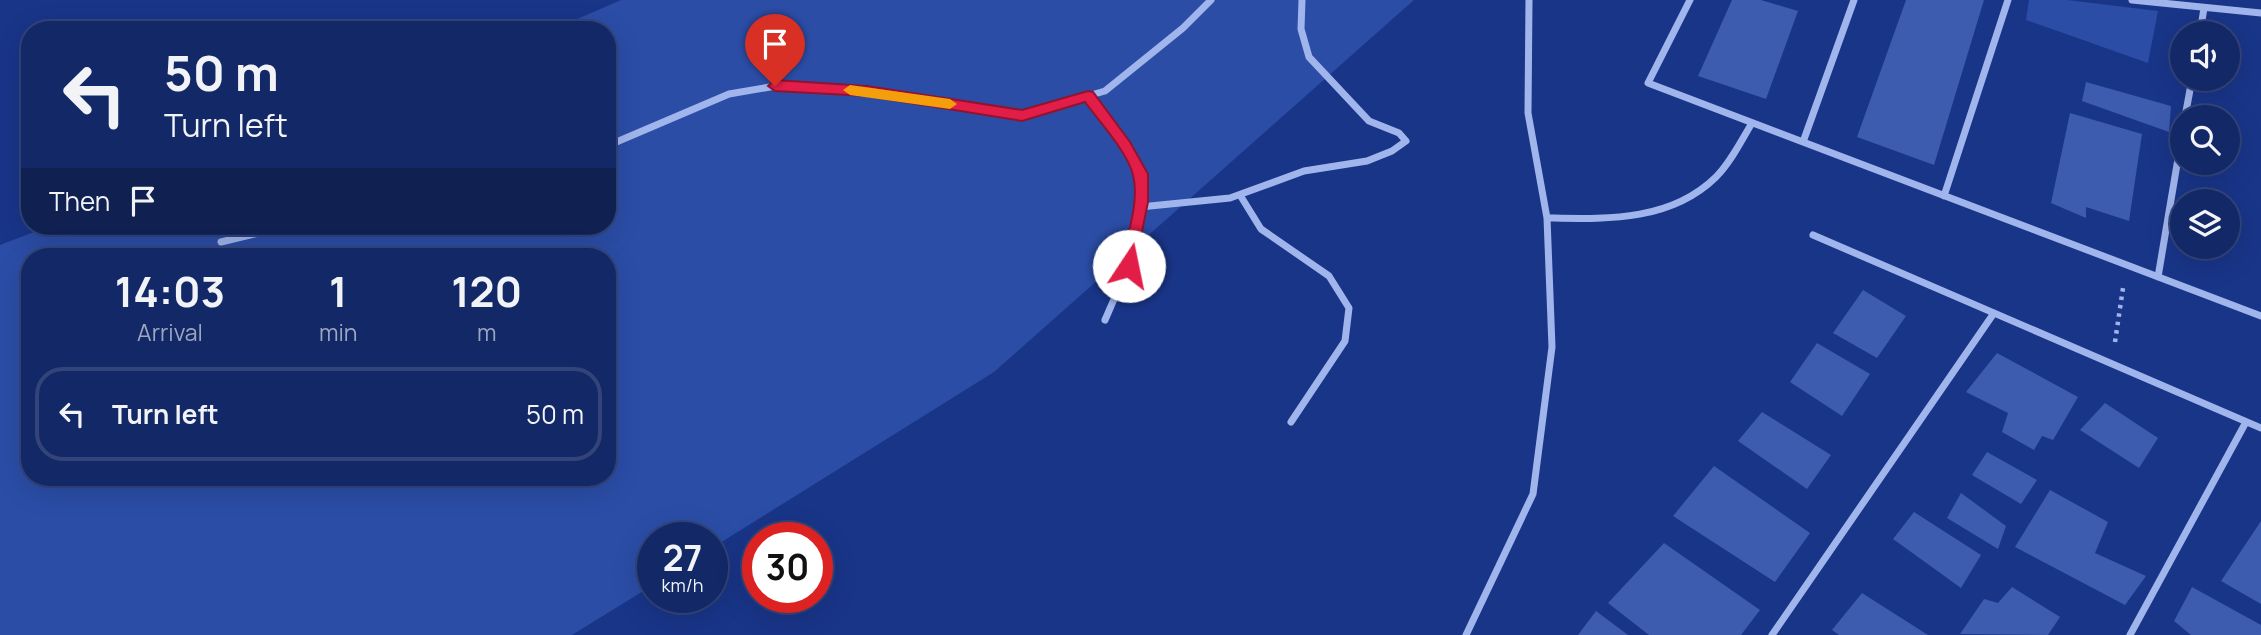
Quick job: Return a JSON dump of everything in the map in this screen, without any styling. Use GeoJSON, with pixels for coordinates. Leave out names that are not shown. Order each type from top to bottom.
{"type":"FeatureCollection","features":[{"type":"Feature","properties":{"kind":"street"},"geometry":{"type":"LineString","coordinates":[[616,142],[729,94],[775,86],[867,91],[1022,115],[1105,91],[1183,28],[1211,0]]}},
{"type":"Feature","properties":{"kind":"street"},"geometry":{"type":"LineString","coordinates":[[1140,207],[1240,195],[1304,170],[1363,164],[1393,152],[1406,141],[1399,132],[1369,121],[1309,57],[1301,29],[1302,0]]}},
{"type":"Feature","properties":{"kind":"street"},"geometry":{"type":"LineString","coordinates":[[1466,635],[1533,494],[1552,347],[1547,218],[1528,113],[1528,0]]}},
{"type":"Feature","properties":{"kind":"street"},"geometry":{"type":"LineString","coordinates":[[1690,0],[1648,82],[2261,316]]}},
{"type":"Feature","properties":{"kind":"street"},"geometry":{"type":"LineString","coordinates":[[1803,142],[1854,0]]}},
{"type":"Feature","properties":{"kind":"street"},"geometry":{"type":"LineString","coordinates":[[1944,196],[2008,0]]}},
{"type":"Feature","properties":{"kind":"street"},"geometry":{"type":"LineString","coordinates":[[2133,0],[2261,13]]}},
{"type":"Feature","properties":{"kind":"street"},"geometry":{"type":"LineString","coordinates":[[2202,21],[2204,8]]}},
{"type":"Feature","properties":{"kind":"street"},"geometry":{"type":"LineString","coordinates":[[1088,96],[1125,146],[1141,174],[1140,207],[1129,266],[1105,320]]}},
{"type":"Feature","properties":{"kind":"street"},"geometry":{"type":"LineString","coordinates":[[1547,218],[1634,218],[1680,205],[1716,177],[1752,123]]}},
{"type":"Feature","properties":{"kind":"street"},"geometry":{"type":"LineString","coordinates":[[2158,277],[2175,175]]}},
{"type":"Feature","properties":{"kind":"street"},"geometry":{"type":"LineString","coordinates":[[1240,195],[1261,229],[1329,276],[1349,308],[1345,341],[1292,422]]}},
{"type":"Feature","properties":{"kind":"street"},"geometry":{"type":"LineString","coordinates":[[221,242],[250,235]]}},
{"type":"Feature","properties":{"kind":"street"},"geometry":{"type":"LineString","coordinates":[[1813,235],[2261,428]]}},
{"type":"Feature","properties":{"kind":"street"},"geometry":{"type":"LineString","coordinates":[[1772,635],[1994,313]]}},
{"type":"Feature","properties":{"kind":"street"},"geometry":{"type":"LineString","coordinates":[[2130,635],[2246,422]]}},
{"type":"Feature","properties":{"kind":"path"},"geometry":{"type":"LineString","coordinates":[[2112,364],[2126,266]]}},
{"type":"Feature","properties":{"kind":"shaded area"},"geometry":{"type":"Polygon","coordinates":[[[621,0],[1414,0],[994,372],[754,522],[742,522],[742,529],[728,538],[728,522],[637,522],[637,595],[572,635],[0,635],[0,245],[26,235],[616,235],[616,21],[573,21],[621,0]]]}},
{"type":"Feature","properties":{"kind":"shaded area"},"geometry":{"type":"Polygon","coordinates":[[[2029,0],[2067,0],[2158,11],[2148,63],[2026,20],[2029,0]]]}},
{"type":"Feature","properties":{"kind":"building"},"geometry":{"type":"Polygon","coordinates":[[[1732,0],[1761,0],[1798,11],[1766,99],[1698,76],[1732,0]]]}},
{"type":"Feature","properties":{"kind":"building"},"geometry":{"type":"Polygon","coordinates":[[[1906,0],[1984,0],[1934,165],[1857,137],[1906,0]]]}},
{"type":"Feature","properties":{"kind":"building"},"geometry":{"type":"Polygon","coordinates":[[[2086,82],[2170,106],[2169,132],[2082,101],[2086,82]]]}},
{"type":"Feature","properties":{"kind":"building"},"geometry":{"type":"Polygon","coordinates":[[[2070,113],[2142,134],[2129,221],[2086,207],[2086,218],[2051,203],[2070,113]]]}},
{"type":"Feature","properties":{"kind":"building"},"geometry":{"type":"Polygon","coordinates":[[[1863,290],[1906,316],[1877,358],[1833,333],[1863,290]]]}},
{"type":"Feature","properties":{"kind":"building"},"geometry":{"type":"Polygon","coordinates":[[[1817,343],[1870,374],[1842,416],[1790,382],[1817,343]]]}},
{"type":"Feature","properties":{"kind":"building"},"geometry":{"type":"Polygon","coordinates":[[[1997,353],[2078,397],[2053,440],[2042,436],[2034,450],[2002,432],[2008,413],[1966,392],[1997,353]]]}},
{"type":"Feature","properties":{"kind":"building"},"geometry":{"type":"Polygon","coordinates":[[[2105,403],[2158,438],[2139,468],[2080,430],[2105,403]]]}},
{"type":"Feature","properties":{"kind":"building"},"geometry":{"type":"Polygon","coordinates":[[[1762,412],[1831,455],[1807,489],[1738,441],[1762,412]]]}},
{"type":"Feature","properties":{"kind":"building"},"geometry":{"type":"Polygon","coordinates":[[[1987,452],[2037,480],[2021,504],[1972,475],[1987,452]]]}},
{"type":"Feature","properties":{"kind":"building"},"geometry":{"type":"Polygon","coordinates":[[[1714,466],[1810,533],[1775,582],[1673,516],[1714,466]]]}},
{"type":"Feature","properties":{"kind":"building"},"geometry":{"type":"Polygon","coordinates":[[[2050,490],[2108,522],[2095,553],[2146,576],[2125,605],[2015,547],[2050,490]]]}},
{"type":"Feature","properties":{"kind":"building"},"geometry":{"type":"Polygon","coordinates":[[[1961,493],[2006,526],[1998,549],[1947,518],[1961,493]]]}},
{"type":"Feature","properties":{"kind":"building"},"geometry":{"type":"Polygon","coordinates":[[[1914,512],[1981,555],[1961,588],[1893,539],[1914,512]]]}},
{"type":"Feature","properties":{"kind":"building"},"geometry":{"type":"Polygon","coordinates":[[[2261,521],[2261,604],[2221,581],[2261,521]]]}},
{"type":"Feature","properties":{"kind":"building"},"geometry":{"type":"Polygon","coordinates":[[[1664,543],[1760,610],[1741,635],[1649,635],[1608,603],[1664,543]]]}},
{"type":"Feature","properties":{"kind":"building"},"geometry":{"type":"Polygon","coordinates":[[[2012,587],[2060,617],[2048,635],[1960,634],[1984,599],[1998,603],[2012,587]]]}},
{"type":"Feature","properties":{"kind":"building"},"geometry":{"type":"Polygon","coordinates":[[[2192,587],[2261,625],[2261,635],[2191,635],[2174,621],[2192,587]]]}},
{"type":"Feature","properties":{"kind":"building"},"geometry":{"type":"Polygon","coordinates":[[[1862,593],[1928,635],[1839,635],[1832,630],[1862,593]]]}},
{"type":"Feature","properties":{"kind":"building"},"geometry":{"type":"Polygon","coordinates":[[[1596,611],[1628,635],[1578,635],[1596,611]]]}},
{"type":"Feature","properties":{"kind":"slow traffic"},"geometry":{"type":"LineString","coordinates":[[850,90],[950,104]]}},
{"type":"Feature","properties":{"kind":"route"},"geometry":{"type":"LineString","coordinates":[[775,86],[867,91],[1022,115],[1088,96],[1125,146],[1141,174],[1141,202],[1129,266]]}}]}
